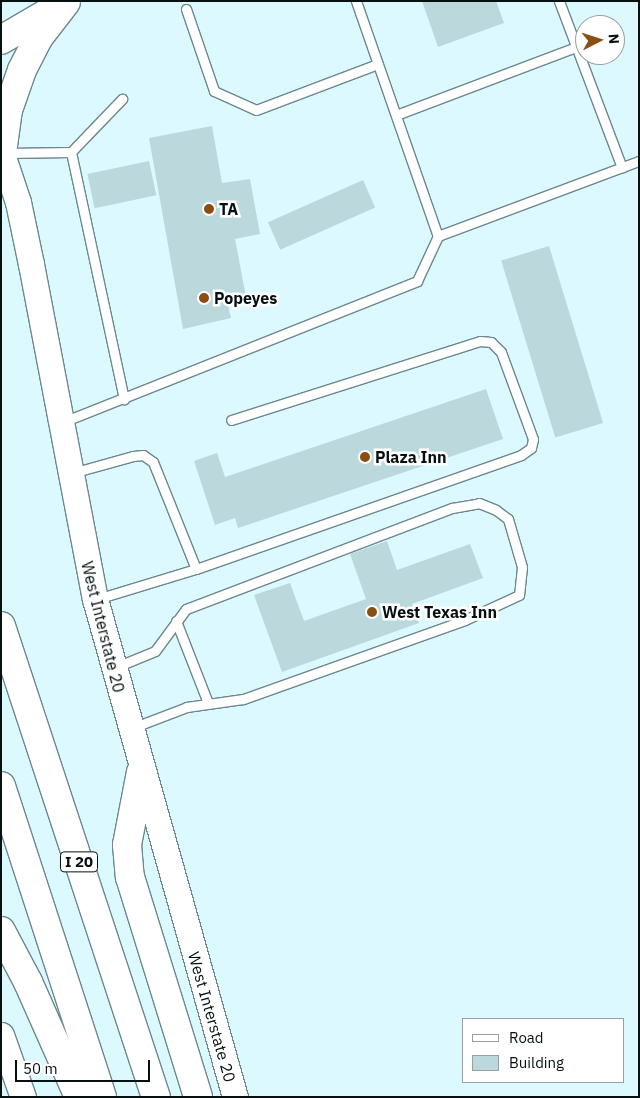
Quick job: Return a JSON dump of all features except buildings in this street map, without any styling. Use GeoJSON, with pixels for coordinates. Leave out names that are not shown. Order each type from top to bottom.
{"type":"FeatureCollection","features":[{"type":"Feature","properties":{"kind":"main road"},"geometry":{"type":"LineString","coordinates":[[1,40],[67,2]]}},
{"type":"Feature","properties":{"kind":"main road"},"geometry":{"type":"LineString","coordinates":[[2,152],[8,110],[22,70],[39,37],[67,2]]}},
{"type":"Feature","properties":{"kind":"main road","name":"West Interstate 20"},"geometry":{"type":"LineString","coordinates":[[2,152],[31,264],[70,474],[95,599],[112,669],[235,1097]]}},
{"type":"Feature","properties":{"kind":"main road","name":"I 20"},"geometry":{"type":"LineString","coordinates":[[1,626],[156,1097]]}},
{"type":"Feature","properties":{"kind":"main road"},"geometry":{"type":"LineString","coordinates":[[141,772],[127,845],[130,877],[198,1097]]}},
{"type":"Feature","properties":{"kind":"main road"},"geometry":{"type":"LineString","coordinates":[[1,786],[102,1097]]}},
{"type":"Feature","properties":{"kind":"main road"},"geometry":{"type":"LineString","coordinates":[[1,931],[79,1097]]}},
{"type":"Feature","properties":{"kind":"main road"},"geometry":{"type":"LineString","coordinates":[[1,1035],[23,1097]]}},
{"type":"Feature","properties":{"kind":"lane"},"geometry":{"type":"LineString","coordinates":[[60,423],[417,281],[438,236],[356,1]]}},
{"type":"Feature","properties":{"kind":"lane"},"geometry":{"type":"LineString","coordinates":[[559,1],[575,44]]}},
{"type":"Feature","properties":{"kind":"lane"},"geometry":{"type":"LineString","coordinates":[[186,9],[214,91],[256,110],[378,64]]}},
{"type":"Feature","properties":{"kind":"lane"},"geometry":{"type":"LineString","coordinates":[[396,115],[575,47]]}},
{"type":"Feature","properties":{"kind":"lane"},"geometry":{"type":"LineString","coordinates":[[583,65],[622,168]]}},
{"type":"Feature","properties":{"kind":"lane"},"geometry":{"type":"LineString","coordinates":[[2,152],[71,152],[122,99]]}},
{"type":"Feature","properties":{"kind":"lane"},"geometry":{"type":"LineString","coordinates":[[71,152],[124,399]]}},
{"type":"Feature","properties":{"kind":"lane"},"geometry":{"type":"LineString","coordinates":[[438,236],[639,161]]}},
{"type":"Feature","properties":{"kind":"lane"},"geometry":{"type":"LineString","coordinates":[[95,599],[196,569],[521,455],[531,448],[533,439],[501,352],[491,342],[480,341],[231,420]]}},
{"type":"Feature","properties":{"kind":"lane"},"geometry":{"type":"LineString","coordinates":[[70,474],[133,456],[143,455],[153,462],[196,569]]}},
{"type":"Feature","properties":{"kind":"lane"},"geometry":{"type":"LineString","coordinates":[[112,669],[155,651],[186,609],[452,508],[479,503],[496,510],[508,519],[522,566],[519,595],[465,620],[243,699],[208,703],[129,729]]}},
{"type":"Feature","properties":{"kind":"lane"},"geometry":{"type":"LineString","coordinates":[[176,621],[208,703]]}},
{"type":"Feature","properties":{"kind":"place","name":"TA"},"geometry":{"type":"Point","coordinates":[209,209]}},
{"type":"Feature","properties":{"kind":"place","name":"Popeyes"},"geometry":{"type":"Point","coordinates":[204,298]}},
{"type":"Feature","properties":{"kind":"place","name":"Plaza Inn"},"geometry":{"type":"Point","coordinates":[365,457]}},
{"type":"Feature","properties":{"kind":"place","name":"West Texas Inn"},"geometry":{"type":"Point","coordinates":[372,612]}}]}
